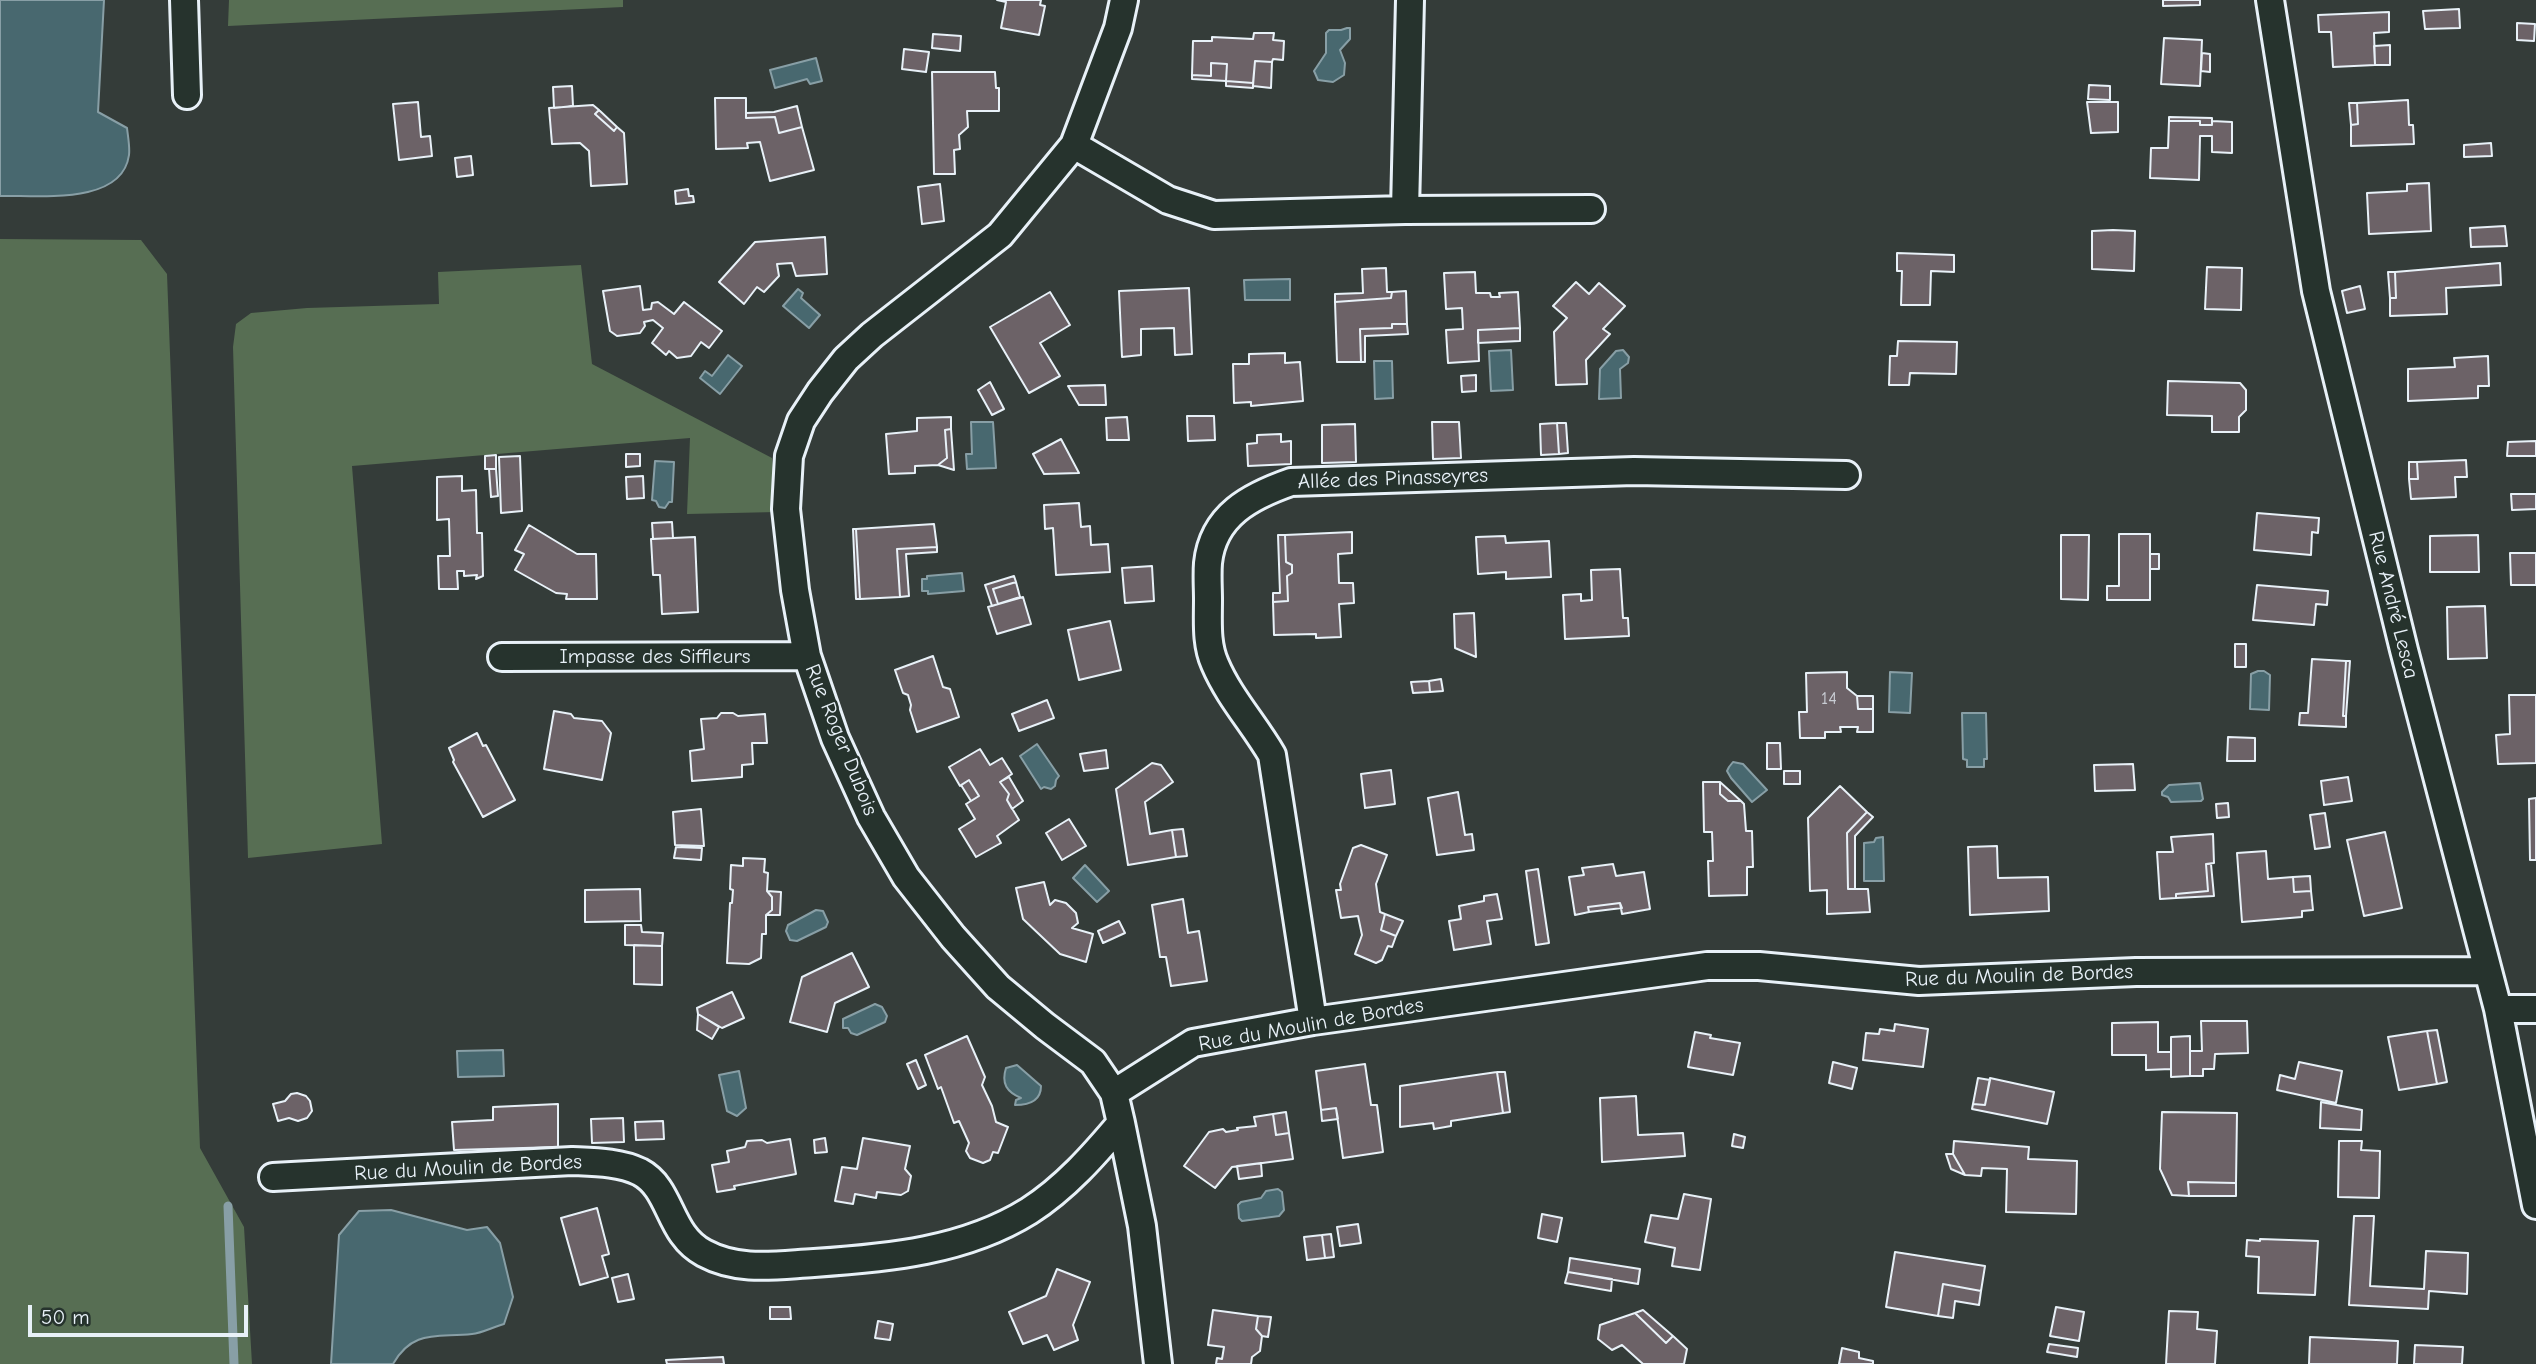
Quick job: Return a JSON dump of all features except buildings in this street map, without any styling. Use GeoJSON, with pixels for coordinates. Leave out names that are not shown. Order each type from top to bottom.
{"type":"FeatureCollection","features":[{"type":"Feature","properties":{"kind":"street"},"geometry":{"type":"LineString","coordinates":[[184,0],[187,95]]}},
{"type":"Feature","properties":{"kind":"street","name":"Rue Roger Dubois"},"geometry":{"type":"LineString","coordinates":[[1114,1093],[1093,1062],[998,987],[953,937],[906,877],[871,817],[835,738],[807,656],[795,590],[786,509],[789,456],[801,421],[820,391],[846,359],[1000,235],[1074,145],[1118,28],[1124,0]]}},
{"type":"Feature","properties":{"kind":"street"},"geometry":{"type":"LineString","coordinates":[[1405,210],[1410,0]]}},
{"type":"Feature","properties":{"kind":"street","name":"Rue André Lesca"},"geometry":{"type":"LineString","coordinates":[[2270,0],[2316,291],[2404,650],[2498,1009],[2536,1205]]}},
{"type":"Feature","properties":{"kind":"street"},"geometry":{"type":"LineString","coordinates":[[1074,145],[1168,200],[1214,215],[1591,209]]}},
{"type":"Feature","properties":{"kind":"street","name":"Allée des Pinasseyres"},"geometry":{"type":"LineString","coordinates":[[1313,1021],[1272,755],[1258,730],[1225,685],[1213,661],[1208,640],[1208,562],[1215,535],[1235,510],[1258,494],[1291,482],[1634,471],[1846,475]]}},
{"type":"Feature","properties":{"kind":"street","name":"Impasse des Siffleurs"},"geometry":{"type":"LineString","coordinates":[[502,657],[807,656]]}},
{"type":"Feature","properties":{"kind":"street","name":"Rue du Moulin de Bordes"},"geometry":{"type":"LineString","coordinates":[[1114,1093],[1193,1043],[1313,1021],[1707,966],[1759,966],[1919,981],[2136,972],[2487,971]]}},
{"type":"Feature","properties":{"kind":"street"},"geometry":{"type":"LineString","coordinates":[[2498,1009],[2536,1009]]}},
{"type":"Feature","properties":{"kind":"street"},"geometry":{"type":"LineString","coordinates":[[1114,1093],[1142,1226],[1158,1364]]}},
{"type":"Feature","properties":{"kind":"street","name":"Rue du Moulin de Bordes"},"geometry":{"type":"LineString","coordinates":[[273,1177],[572,1161],[622,1166],[640,1172],[656,1184],[685,1240],[704,1254],[752,1267],[881,1258],[940,1248],[993,1229],[1029,1211],[1050,1195],[1091,1159],[1121,1123]]}},
{"type":"Feature","properties":{"kind":"green space"},"geometry":{"type":"Polygon","coordinates":[[[229,0],[623,0],[623,7],[228,26],[229,0]]]}},
{"type":"Feature","properties":{"kind":"green space"},"geometry":{"type":"Polygon","coordinates":[[[0,239],[141,240],[167,274],[200,1148],[244,1227],[252,1364],[0,1364],[0,239]]]}},
{"type":"Feature","properties":{"kind":"green space"},"geometry":{"type":"Polygon","coordinates":[[[581,265],[592,364],[772,458],[777,512],[687,514],[690,438],[352,466],[382,844],[248,858],[233,347],[236,324],[251,313],[307,308],[439,304],[438,272],[581,265]]]}},
{"type":"Feature","properties":{"kind":"water"},"geometry":{"type":"Polygon","coordinates":[[[0,0],[104,0],[98,112],[127,128],[129,149],[123,171],[111,183],[76,194],[0,196],[0,0]]]}},
{"type":"Feature","properties":{"kind":"water"},"geometry":{"type":"Polygon","coordinates":[[[1350,28],[1350,39],[1340,50],[1345,63],[1344,75],[1333,82],[1318,80],[1314,71],[1326,53],[1326,33],[1329,30],[1350,28]]]}},
{"type":"Feature","properties":{"kind":"water"},"geometry":{"type":"Polygon","coordinates":[[[816,58],[822,81],[810,84],[807,79],[775,88],[770,70],[816,58]]]}},
{"type":"Feature","properties":{"kind":"water"},"geometry":{"type":"Polygon","coordinates":[[[1290,279],[1290,300],[1245,300],[1244,280],[1290,279]]]}},
{"type":"Feature","properties":{"kind":"water"},"geometry":{"type":"Polygon","coordinates":[[[798,289],[803,293],[801,298],[820,315],[809,328],[783,306],[798,289]]]}},
{"type":"Feature","properties":{"kind":"water"},"geometry":{"type":"Polygon","coordinates":[[[1511,350],[1513,390],[1491,391],[1489,351],[1511,350]]]}},
{"type":"Feature","properties":{"kind":"water"},"geometry":{"type":"Polygon","coordinates":[[[1623,350],[1629,357],[1628,363],[1620,369],[1621,398],[1599,399],[1600,369],[1616,351],[1623,350]]]}},
{"type":"Feature","properties":{"kind":"water"},"geometry":{"type":"Polygon","coordinates":[[[728,355],[742,366],[720,394],[700,378],[705,371],[712,376],[728,355]]]}},
{"type":"Feature","properties":{"kind":"water"},"geometry":{"type":"Polygon","coordinates":[[[1374,361],[1392,361],[1393,398],[1375,399],[1374,361]]]}},
{"type":"Feature","properties":{"kind":"water"},"geometry":{"type":"Polygon","coordinates":[[[971,422],[993,422],[996,468],[967,469],[966,454],[972,454],[971,422]]]}},
{"type":"Feature","properties":{"kind":"water"},"geometry":{"type":"Polygon","coordinates":[[[655,461],[674,462],[672,502],[665,508],[659,507],[656,501],[652,500],[655,461]]]}},
{"type":"Feature","properties":{"kind":"water"},"geometry":{"type":"Polygon","coordinates":[[[962,573],[964,591],[928,594],[928,591],[922,591],[922,579],[927,579],[927,576],[962,573]]]}},
{"type":"Feature","properties":{"kind":"water"},"geometry":{"type":"Polygon","coordinates":[[[2258,671],[2270,675],[2269,710],[2250,709],[2251,674],[2258,671]]]}},
{"type":"Feature","properties":{"kind":"water"},"geometry":{"type":"Polygon","coordinates":[[[1890,672],[1912,673],[1910,713],[1889,712],[1890,672]]]}},
{"type":"Feature","properties":{"kind":"water"},"geometry":{"type":"Polygon","coordinates":[[[1962,713],[1986,713],[1987,759],[1984,759],[1984,767],[1967,767],[1967,760],[1963,759],[1962,713]]]}},
{"type":"Feature","properties":{"kind":"water"},"geometry":{"type":"Polygon","coordinates":[[[1037,744],[1059,776],[1051,789],[1041,789],[1020,756],[1037,744]]]}},
{"type":"Feature","properties":{"kind":"water"},"geometry":{"type":"Polygon","coordinates":[[[1733,762],[1743,764],[1767,790],[1752,802],[1727,771],[1733,762]]]}},
{"type":"Feature","properties":{"kind":"water"},"geometry":{"type":"Polygon","coordinates":[[[2200,783],[2203,799],[2201,801],[2171,802],[2168,797],[2162,795],[2169,785],[2200,783]]]}},
{"type":"Feature","properties":{"kind":"water"},"geometry":{"type":"Polygon","coordinates":[[[1883,837],[1884,881],[1864,881],[1864,843],[1883,837]]]}},
{"type":"Feature","properties":{"kind":"water"},"geometry":{"type":"Polygon","coordinates":[[[1085,865],[1109,891],[1097,902],[1073,878],[1085,865]]]}},
{"type":"Feature","properties":{"kind":"water"},"geometry":{"type":"Polygon","coordinates":[[[816,910],[823,911],[828,922],[826,927],[797,941],[790,940],[786,931],[788,925],[816,910]]]}},
{"type":"Feature","properties":{"kind":"water"},"geometry":{"type":"Polygon","coordinates":[[[875,1004],[882,1007],[887,1016],[885,1022],[857,1035],[851,1033],[848,1028],[843,1028],[843,1019],[875,1004]]]}},
{"type":"Feature","properties":{"kind":"water"},"geometry":{"type":"Polygon","coordinates":[[[503,1050],[504,1076],[458,1077],[457,1051],[503,1050]]]}},
{"type":"Feature","properties":{"kind":"water"},"geometry":{"type":"Polygon","coordinates":[[[1017,1065],[1041,1086],[1036,1099],[1015,1105],[1016,1100],[1021,1098],[1009,1090],[1004,1079],[1006,1068],[1017,1065]]]}},
{"type":"Feature","properties":{"kind":"water"},"geometry":{"type":"Polygon","coordinates":[[[739,1071],[746,1108],[737,1116],[727,1111],[719,1075],[739,1071]]]}},
{"type":"Feature","properties":{"kind":"water"},"geometry":{"type":"Polygon","coordinates":[[[1278,1189],[1282,1192],[1284,1210],[1279,1216],[1242,1221],[1239,1218],[1238,1205],[1241,1202],[1261,1198],[1266,1191],[1278,1189]]]}},
{"type":"Feature","properties":{"kind":"water"},"geometry":{"type":"Polygon","coordinates":[[[391,1210],[467,1230],[487,1227],[500,1243],[513,1297],[504,1324],[476,1333],[418,1340],[409,1345],[393,1364],[331,1364],[339,1235],[359,1211],[391,1210]]]}},
{"type":"Feature","properties":{"kind":"waterway"},"geometry":{"type":"LineString","coordinates":[[228,1206],[234,1364]]}}]}
